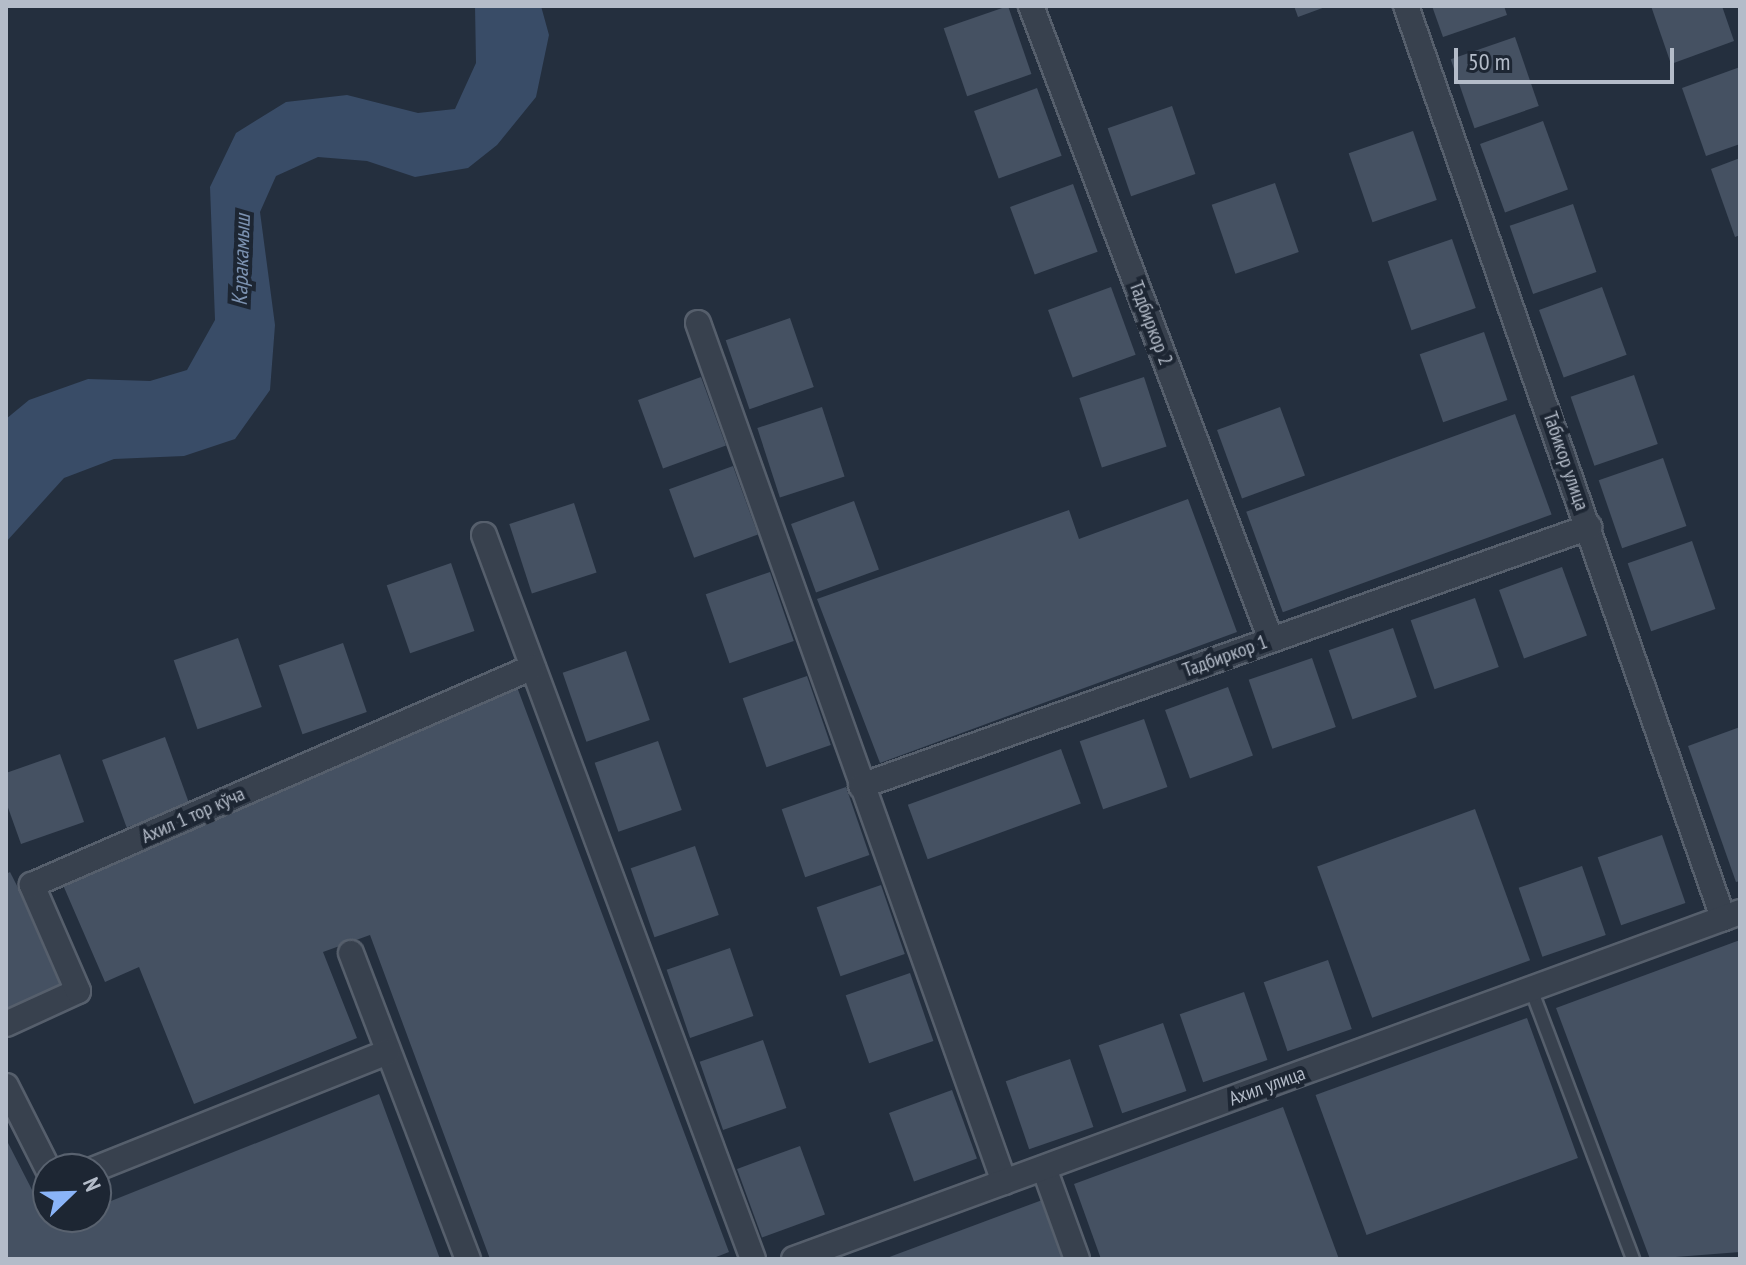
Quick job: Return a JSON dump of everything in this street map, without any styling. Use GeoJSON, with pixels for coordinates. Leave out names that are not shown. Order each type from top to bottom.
{"type":"FeatureCollection","features":[{"type":"Feature","properties":{"kind":"street","name":"Тадбиркор 2"},"geometry":{"type":"LineString","coordinates":[[1031,6],[1271,640]]}},
{"type":"Feature","properties":{"kind":"street","name":"Табикор улица"},"geometry":{"type":"LineString","coordinates":[[1406,6],[1589,527],[1732,915]]}},
{"type":"Feature","properties":{"kind":"street"},"geometry":{"type":"LineString","coordinates":[[698,323],[1004,1182]]}},
{"type":"Feature","properties":{"kind":"street","name":"Тадбиркор 1"},"geometry":{"type":"LineString","coordinates":[[861,786],[1589,527]]}},
{"type":"Feature","properties":{"kind":"street"},"geometry":{"type":"LineString","coordinates":[[484,535],[753,1259]]}},
{"type":"Feature","properties":{"kind":"street","name":"Ахил 1 тор кўча"},"geometry":{"type":"LineString","coordinates":[[6,1024],[78,991],[32,885],[533,667]]}},
{"type":"Feature","properties":{"kind":"street","name":"Ахил улица"},"geometry":{"type":"LineString","coordinates":[[794,1259],[819,1255],[1004,1182],[1732,915]]}},
{"type":"Feature","properties":{"kind":"street"},"geometry":{"type":"LineString","coordinates":[[351,953],[468,1259]]}},
{"type":"Feature","properties":{"kind":"street"},"geometry":{"type":"LineString","coordinates":[[112,1162],[388,1052]]}},
{"type":"Feature","properties":{"kind":"street"},"geometry":{"type":"LineString","coordinates":[[6,1086],[40,1153]]}},
{"type":"Feature","properties":{"kind":"street"},"geometry":{"type":"LineString","coordinates":[[1044,1168],[1077,1259]]}},
{"type":"Feature","properties":{"kind":"lane"},"geometry":{"type":"LineString","coordinates":[[1531,989],[1633,1259]]}},
{"type":"Feature","properties":{"kind":"water","name":"Каракамыш"},"geometry":{"type":"Polygon","coordinates":[[[475,6],[541,6],[549,35],[536,97],[497,145],[468,168],[415,177],[367,161],[318,157],[276,176],[260,212],[275,325],[270,390],[235,439],[184,456],[114,459],[64,478],[6,542],[6,419],[29,400],[88,379],[150,381],[187,370],[215,320],[210,187],[236,133],[286,102],[347,95],[418,113],[455,109],[476,63],[475,6]]]}},
{"type":"Feature","properties":{"kind":"building"},"geometry":{"type":"Polygon","coordinates":[[[1008,6],[1031,74],[967,96],[944,28],[1008,6]]]}},
{"type":"Feature","properties":{"kind":"building"},"geometry":{"type":"Polygon","coordinates":[[[1294,6],[1328,6],[1298,17],[1294,6]]]}},
{"type":"Feature","properties":{"kind":"building"},"geometry":{"type":"Polygon","coordinates":[[[1432,6],[1504,6],[1507,15],[1443,37],[1432,6]]]}},
{"type":"Feature","properties":{"kind":"building"},"geometry":{"type":"Polygon","coordinates":[[[1651,6],[1722,6],[1734,41],[1671,64],[1651,6]]]}},
{"type":"Feature","properties":{"kind":"building"},"geometry":{"type":"Polygon","coordinates":[[[1515,37],[1539,106],[1474,128],[1451,59],[1515,37]]]}},
{"type":"Feature","properties":{"kind":"building"},"geometry":{"type":"Polygon","coordinates":[[[1740,67],[1740,144],[1706,156],[1682,88],[1740,67]]]}},
{"type":"Feature","properties":{"kind":"building"},"geometry":{"type":"Polygon","coordinates":[[[1037,88],[1062,156],[999,179],[974,111],[1037,88]]]}},
{"type":"Feature","properties":{"kind":"building"},"geometry":{"type":"Polygon","coordinates":[[[1172,106],[1195,174],[1131,196],[1108,128],[1172,106]]]}},
{"type":"Feature","properties":{"kind":"building"},"geometry":{"type":"Polygon","coordinates":[[[1543,121],[1568,190],[1505,213],[1480,144],[1543,121]]]}},
{"type":"Feature","properties":{"kind":"building"},"geometry":{"type":"Polygon","coordinates":[[[1413,131],[1437,200],[1372,222],[1349,153],[1413,131]]]}},
{"type":"Feature","properties":{"kind":"building"},"geometry":{"type":"Polygon","coordinates":[[[1740,158],[1740,235],[1735,237],[1711,169],[1740,158]]]}},
{"type":"Feature","properties":{"kind":"building"},"geometry":{"type":"Polygon","coordinates":[[[1275,183],[1299,252],[1235,274],[1212,205],[1275,183]]]}},
{"type":"Feature","properties":{"kind":"building"},"geometry":{"type":"Polygon","coordinates":[[[1073,184],[1098,252],[1035,275],[1010,207],[1073,184]]]}},
{"type":"Feature","properties":{"kind":"building"},"geometry":{"type":"Polygon","coordinates":[[[1573,204],[1596,272],[1533,294],[1510,226],[1573,204]]]}},
{"type":"Feature","properties":{"kind":"building"},"geometry":{"type":"Polygon","coordinates":[[[1452,239],[1476,308],[1411,330],[1388,261],[1452,239]]]}},
{"type":"Feature","properties":{"kind":"building"},"geometry":{"type":"Polygon","coordinates":[[[1111,287],[1136,355],[1073,378],[1048,310],[1111,287]]]}},
{"type":"Feature","properties":{"kind":"building"},"geometry":{"type":"Polygon","coordinates":[[[1602,287],[1627,355],[1564,378],[1539,310],[1602,287]]]}},
{"type":"Feature","properties":{"kind":"building"},"geometry":{"type":"Polygon","coordinates":[[[790,318],[814,387],[749,409],[726,340],[790,318]]]}},
{"type":"Feature","properties":{"kind":"building"},"geometry":{"type":"Polygon","coordinates":[[[1484,332],[1507,400],[1443,422],[1420,354],[1484,332]]]}},
{"type":"Feature","properties":{"kind":"building"},"geometry":{"type":"Polygon","coordinates":[[[1634,375],[1658,444],[1594,466],[1571,397],[1634,375]]]}},
{"type":"Feature","properties":{"kind":"building"},"geometry":{"type":"Polygon","coordinates":[[[701,377],[726,446],[663,469],[638,400],[701,377]]]}},
{"type":"Feature","properties":{"kind":"building"},"geometry":{"type":"Polygon","coordinates":[[[1144,377],[1167,446],[1102,467],[1079,398],[1144,377]]]}},
{"type":"Feature","properties":{"kind":"building"},"geometry":{"type":"Polygon","coordinates":[[[822,407],[845,476],[780,497],[757,428],[822,407]]]}},
{"type":"Feature","properties":{"kind":"building"},"geometry":{"type":"Polygon","coordinates":[[[1280,407],[1305,476],[1242,499],[1217,430],[1280,407]]]}},
{"type":"Feature","properties":{"kind":"building"},"geometry":{"type":"Polygon","coordinates":[[[1515,414],[1552,515],[1283,612],[1246,512],[1515,414]]]}},
{"type":"Feature","properties":{"kind":"building"},"geometry":{"type":"Polygon","coordinates":[[[1663,458],[1686,526],[1622,548],[1599,480],[1663,458]]]}},
{"type":"Feature","properties":{"kind":"building"},"geometry":{"type":"Polygon","coordinates":[[[733,466],[758,535],[694,558],[669,489],[733,466]]]}},
{"type":"Feature","properties":{"kind":"building"},"geometry":{"type":"Polygon","coordinates":[[[1188,499],[1237,632],[880,763],[817,599],[1069,510],[1079,539],[1188,499]]]}},
{"type":"Feature","properties":{"kind":"building"},"geometry":{"type":"Polygon","coordinates":[[[854,501],[879,570],[816,593],[791,524],[854,501]]]}},
{"type":"Feature","properties":{"kind":"building"},"geometry":{"type":"Polygon","coordinates":[[[574,503],[597,572],[532,593],[509,524],[574,503]]]}},
{"type":"Feature","properties":{"kind":"building"},"geometry":{"type":"Polygon","coordinates":[[[1692,541],[1715,609],[1651,631],[1628,563],[1692,541]]]}},
{"type":"Feature","properties":{"kind":"building"},"geometry":{"type":"Polygon","coordinates":[[[451,563],[474,631],[410,653],[387,585],[451,563]]]}},
{"type":"Feature","properties":{"kind":"building"},"geometry":{"type":"Polygon","coordinates":[[[1562,567],[1587,636],[1524,659],[1499,590],[1562,567]]]}},
{"type":"Feature","properties":{"kind":"building"},"geometry":{"type":"Polygon","coordinates":[[[770,572],[794,641],[729,663],[706,594],[770,572]]]}},
{"type":"Feature","properties":{"kind":"building"},"geometry":{"type":"Polygon","coordinates":[[[1475,598],[1499,667],[1434,689],[1411,620],[1475,598]]]}},
{"type":"Feature","properties":{"kind":"building"},"geometry":{"type":"Polygon","coordinates":[[[1393,628],[1417,697],[1352,719],[1329,650],[1393,628]]]}},
{"type":"Feature","properties":{"kind":"building"},"geometry":{"type":"Polygon","coordinates":[[[238,638],[262,707],[197,729],[174,660],[238,638]]]}},
{"type":"Feature","properties":{"kind":"building"},"geometry":{"type":"Polygon","coordinates":[[[343,643],[367,712],[302,734],[279,665],[343,643]]]}},
{"type":"Feature","properties":{"kind":"building"},"geometry":{"type":"Polygon","coordinates":[[[626,651],[650,720],[586,742],[563,673],[626,651]]]}},
{"type":"Feature","properties":{"kind":"building"},"geometry":{"type":"Polygon","coordinates":[[[1312,658],[1336,727],[1272,749],[1249,680],[1312,658]]]}},
{"type":"Feature","properties":{"kind":"building"},"geometry":{"type":"Polygon","coordinates":[[[807,676],[831,745],[766,767],[743,698],[807,676]]]}},
{"type":"Feature","properties":{"kind":"building"},"geometry":{"type":"Polygon","coordinates":[[[517,687],[729,1252],[711,1259],[490,1259],[370,935],[323,952],[357,1038],[194,1104],[139,967],[105,982],[63,885],[517,687]]]}},
{"type":"Feature","properties":{"kind":"building"},"geometry":{"type":"Polygon","coordinates":[[[1228,687],[1253,756],[1190,779],[1165,710],[1228,687]]]}},
{"type":"Feature","properties":{"kind":"building"},"geometry":{"type":"Polygon","coordinates":[[[1144,719],[1167,787],[1103,809],[1080,741],[1144,719]]]}},
{"type":"Feature","properties":{"kind":"building"},"geometry":{"type":"Polygon","coordinates":[[[1740,727],[1740,881],[1736,882],[1688,746],[1740,727]]]}},
{"type":"Feature","properties":{"kind":"building"},"geometry":{"type":"Polygon","coordinates":[[[165,737],[190,805],[127,828],[102,760],[165,737]]]}},
{"type":"Feature","properties":{"kind":"building"},"geometry":{"type":"Polygon","coordinates":[[[658,741],[682,810],[618,832],[595,763],[658,741]]]}},
{"type":"Feature","properties":{"kind":"building"},"geometry":{"type":"Polygon","coordinates":[[[1061,749],[1081,804],[928,859],[908,805],[1061,749]]]}},
{"type":"Feature","properties":{"kind":"building"},"geometry":{"type":"Polygon","coordinates":[[[60,754],[84,822],[21,844],[6,802],[6,773],[60,754]]]}},
{"type":"Feature","properties":{"kind":"building"},"geometry":{"type":"Polygon","coordinates":[[[846,787],[869,855],[805,877],[782,809],[846,787]]]}},
{"type":"Feature","properties":{"kind":"building"},"geometry":{"type":"Polygon","coordinates":[[[1475,809],[1530,960],[1372,1018],[1317,866],[1475,809]]]}},
{"type":"Feature","properties":{"kind":"building"},"geometry":{"type":"Polygon","coordinates":[[[1662,835],[1685,903],[1621,925],[1598,857],[1662,835]]]}},
{"type":"Feature","properties":{"kind":"building"},"geometry":{"type":"Polygon","coordinates":[[[695,846],[719,915],[654,937],[631,868],[695,846]]]}},
{"type":"Feature","properties":{"kind":"building"},"geometry":{"type":"Polygon","coordinates":[[[1582,866],[1606,935],[1542,957],[1519,888],[1582,866]]]}},
{"type":"Feature","properties":{"kind":"building"},"geometry":{"type":"Polygon","coordinates":[[[10,872],[66,982],[6,1012],[6,874],[10,872]]]}},
{"type":"Feature","properties":{"kind":"building"},"geometry":{"type":"Polygon","coordinates":[[[881,885],[905,954],[840,976],[817,907],[881,885]]]}},
{"type":"Feature","properties":{"kind":"building"},"geometry":{"type":"Polygon","coordinates":[[[1740,940],[1740,1252],[1650,1259],[1556,1008],[1740,940]]]}},
{"type":"Feature","properties":{"kind":"building"},"geometry":{"type":"Polygon","coordinates":[[[730,948],[753,1016],[690,1038],[667,970],[730,948]]]}},
{"type":"Feature","properties":{"kind":"building"},"geometry":{"type":"Polygon","coordinates":[[[1328,960],[1352,1029],[1287,1051],[1264,982],[1328,960]]]}},
{"type":"Feature","properties":{"kind":"building"},"geometry":{"type":"Polygon","coordinates":[[[910,973],[933,1041],[869,1063],[846,995],[910,973]]]}},
{"type":"Feature","properties":{"kind":"building"},"geometry":{"type":"Polygon","coordinates":[[[1244,992],[1267,1060],[1203,1082],[1180,1014],[1244,992]]]}},
{"type":"Feature","properties":{"kind":"building"},"geometry":{"type":"Polygon","coordinates":[[[1527,1018],[1578,1158],[1367,1235],[1316,1095],[1527,1018]]]}},
{"type":"Feature","properties":{"kind":"building"},"geometry":{"type":"Polygon","coordinates":[[[1163,1023],[1186,1091],[1122,1113],[1099,1045],[1163,1023]]]}},
{"type":"Feature","properties":{"kind":"building"},"geometry":{"type":"Polygon","coordinates":[[[763,1040],[786,1108],[723,1130],[700,1062],[763,1040]]]}},
{"type":"Feature","properties":{"kind":"building"},"geometry":{"type":"Polygon","coordinates":[[[1070,1059],[1093,1127],[1029,1149],[1006,1081],[1070,1059]]]}},
{"type":"Feature","properties":{"kind":"building"},"geometry":{"type":"Polygon","coordinates":[[[952,1090],[977,1159],[914,1182],[889,1113],[952,1090]]]}},
{"type":"Feature","properties":{"kind":"building"},"geometry":{"type":"Polygon","coordinates":[[[379,1094],[440,1259],[6,1259],[6,1139],[32,1190],[32,1233],[112,1233],[112,1201],[379,1094]]]}},
{"type":"Feature","properties":{"kind":"building"},"geometry":{"type":"Polygon","coordinates":[[[1283,1107],[1339,1259],[1101,1259],[1074,1184],[1283,1107]]]}},
{"type":"Feature","properties":{"kind":"building"},"geometry":{"type":"Polygon","coordinates":[[[800,1146],[825,1215],[762,1238],[737,1169],[800,1146]]]}},
{"type":"Feature","properties":{"kind":"building"},"geometry":{"type":"Polygon","coordinates":[[[1045,1199],[1067,1259],[884,1259],[1045,1199]]]}}]}
